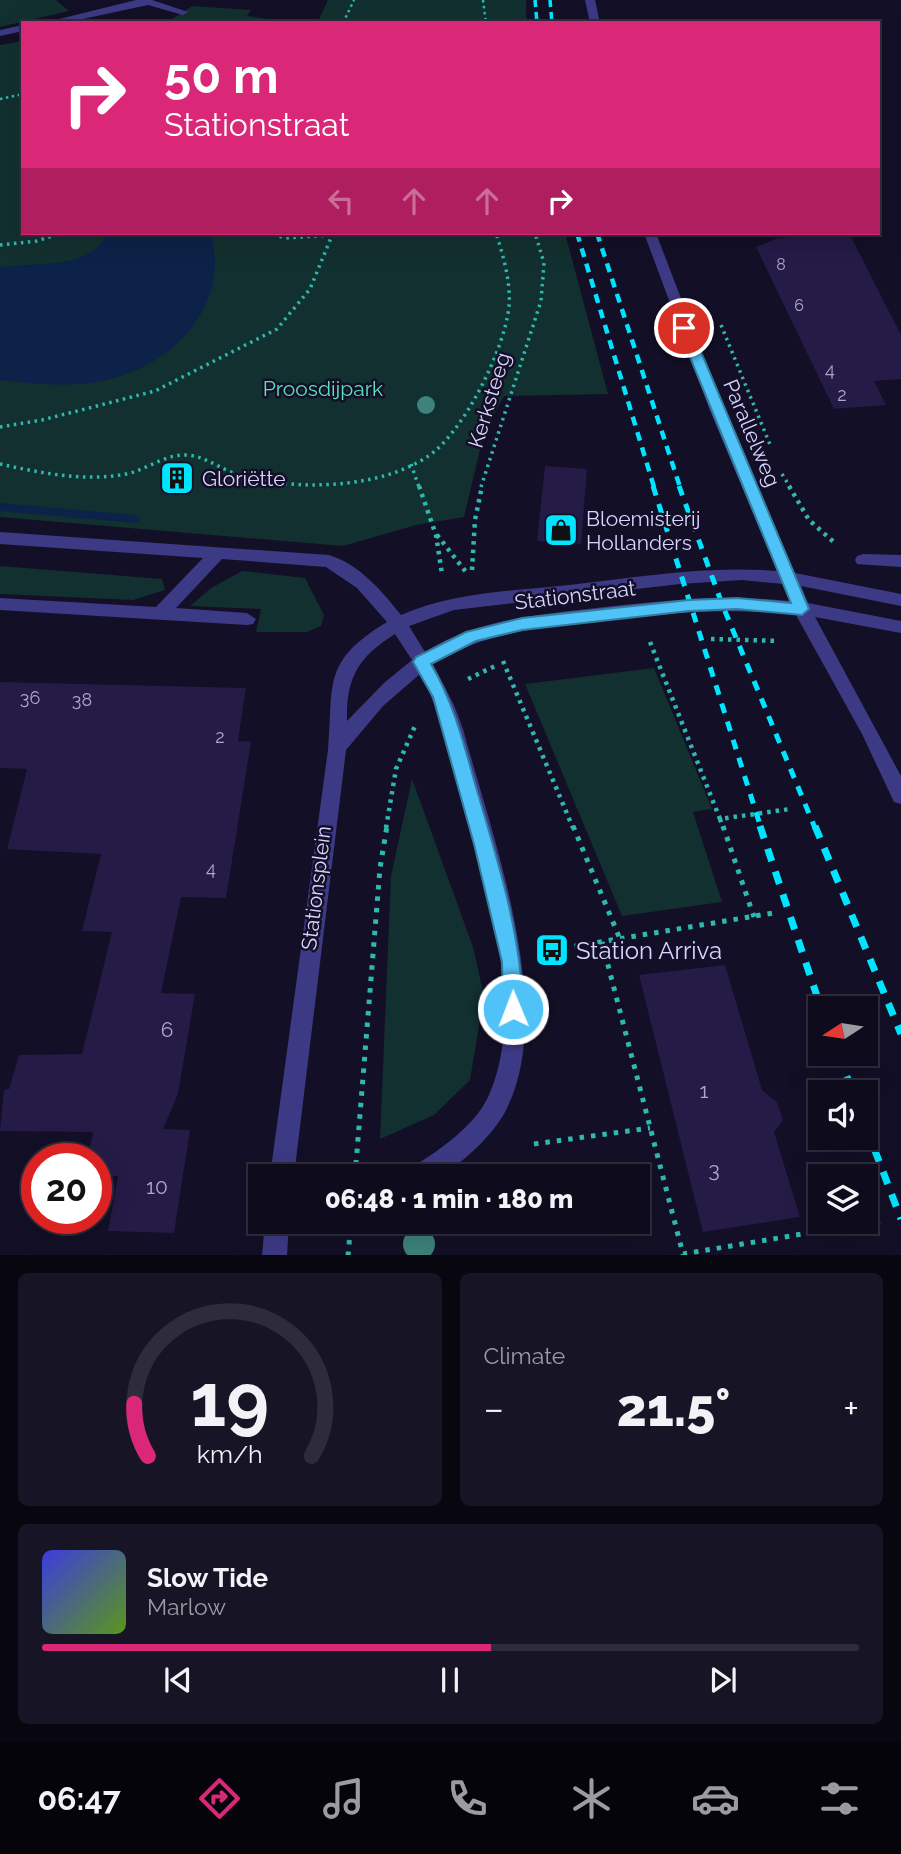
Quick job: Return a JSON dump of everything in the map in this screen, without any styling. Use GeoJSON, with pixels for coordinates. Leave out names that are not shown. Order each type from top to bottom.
{"type":"FeatureCollection","features":[{"type":"Feature","properties":{"kind":"street"},"geometry":{"type":"LineString","coordinates":[[590,0],[595,21]]}},
{"type":"Feature","properties":{"kind":"street"},"geometry":{"type":"LineString","coordinates":[[57,21],[143,1],[183,12]]}},
{"type":"Feature","properties":{"kind":"street"},"geometry":{"type":"LineString","coordinates":[[0,33],[21,28]]}},
{"type":"Feature","properties":{"kind":"street","name":"Parallelweg"},"geometry":{"type":"LineString","coordinates":[[651,235],[716,408],[802,609],[870,732],[901,796]]}},
{"type":"Feature","properties":{"kind":"street"},"geometry":{"type":"LineString","coordinates":[[0,538],[316,559],[337,564],[370,591],[397,624],[441,696],[484,844],[512,962],[514,1032],[500,1100],[479,1128],[436,1164]]}},
{"type":"Feature","properties":{"kind":"street"},"geometry":{"type":"LineString","coordinates":[[161,613],[218,553]]}},
{"type":"Feature","properties":{"kind":"street"},"geometry":{"type":"LineString","coordinates":[[863,560],[901,561]]}},
{"type":"Feature","properties":{"kind":"street","name":"Stationsplein"},"geometry":{"type":"LineString","coordinates":[[283,1164],[324,818],[338,747],[339,693],[346,669],[374,638],[397,624],[454,604],[611,585],[742,574],[789,578],[901,600]]}},
{"type":"Feature","properties":{"kind":"street"},"geometry":{"type":"LineString","coordinates":[[0,604],[247,619]]}},
{"type":"Feature","properties":{"kind":"street","name":"Stationstraat"},"geometry":{"type":"LineString","coordinates":[[338,747],[379,696],[421,662],[472,636],[522,624],[689,606],[737,604],[802,609],[901,627]]}},
{"type":"Feature","properties":{"kind":"street"},"geometry":{"type":"LineString","coordinates":[[274,1255],[276,1234]]}},
{"type":"Feature","properties":{"kind":"path"},"geometry":{"type":"LineString","coordinates":[[344,21],[354,0]]}},
{"type":"Feature","properties":{"kind":"path"},"geometry":{"type":"LineString","coordinates":[[483,0],[485,21]]}},
{"type":"Feature","properties":{"kind":"path"},"geometry":{"type":"LineString","coordinates":[[0,99],[21,94]]}},
{"type":"Feature","properties":{"kind":"path"},"geometry":{"type":"LineString","coordinates":[[0,245],[37,241],[55,235]]}},
{"type":"Feature","properties":{"kind":"path"},"geometry":{"type":"LineString","coordinates":[[274,235],[286,238],[321,235]]}},
{"type":"Feature","properties":{"kind":"path"},"geometry":{"type":"LineString","coordinates":[[0,427],[42,420],[155,391],[277,329],[310,289],[333,235]]}},
{"type":"Feature","properties":{"kind":"path"},"geometry":{"type":"LineString","coordinates":[[0,464],[56,476],[111,475],[130,473],[166,456],[189,455],[203,458],[232,472],[264,480],[325,485],[381,477],[411,464],[442,444],[483,383],[509,306],[496,235]]}},
{"type":"Feature","properties":{"kind":"path","name":"Kerksteeg"},"geometry":{"type":"LineString","coordinates":[[436,535],[473,581],[471,549],[474,521],[497,435],[542,297],[544,260],[536,235]]}},
{"type":"Feature","properties":{"kind":"path","name":"Parallelweg"},"geometry":{"type":"LineString","coordinates":[[720,321],[775,457]]}},
{"type":"Feature","properties":{"kind":"path"},"geometry":{"type":"LineString","coordinates":[[411,464],[436,535],[442,574]]}},
{"type":"Feature","properties":{"kind":"path","name":"Parallelweg"},"geometry":{"type":"LineString","coordinates":[[780,469],[809,520]]}},
{"type":"Feature","properties":{"kind":"path"},"geometry":{"type":"LineString","coordinates":[[699,639],[819,643]]}},
{"type":"Feature","properties":{"kind":"path"},"geometry":{"type":"LineString","coordinates":[[637,643],[663,641]]}},
{"type":"Feature","properties":{"kind":"path"},"geometry":{"type":"LineString","coordinates":[[650,642],[720,819],[754,917]]}},
{"type":"Feature","properties":{"kind":"path"},"geometry":{"type":"LineString","coordinates":[[515,660],[503,662],[620,939]]}},
{"type":"Feature","properties":{"kind":"path"},"geometry":{"type":"LineString","coordinates":[[356,1164],[388,815],[404,749],[419,719],[441,696]]}},
{"type":"Feature","properties":{"kind":"path"},"geometry":{"type":"LineString","coordinates":[[720,819],[790,809]]}},
{"type":"Feature","properties":{"kind":"path"},"geometry":{"type":"LineString","coordinates":[[552,950],[773,913]]}},
{"type":"Feature","properties":{"kind":"path"},"geometry":{"type":"LineString","coordinates":[[602,942],[683,1255],[886,1220]]}},
{"type":"Feature","properties":{"kind":"path"},"geometry":{"type":"LineString","coordinates":[[534,1144],[650,1128]]}},
{"type":"Feature","properties":{"kind":"path"},"geometry":{"type":"LineString","coordinates":[[348,1255],[350,1234]]}},
{"type":"Feature","properties":{"kind":"green space"},"geometry":{"type":"Polygon","coordinates":[[[0,0],[56,0],[69,11],[21,21],[0,27],[0,0]]]}},
{"type":"Feature","properties":{"kind":"green space"},"geometry":{"type":"Polygon","coordinates":[[[328,0],[526,0],[526,21],[318,21],[328,0]]]}},
{"type":"Feature","properties":{"kind":"green space"},"geometry":{"type":"Polygon","coordinates":[[[192,6],[251,10],[247,16],[283,21],[169,21],[192,6]]]}},
{"type":"Feature","properties":{"kind":"green space","name":"Proosdijpark"},"geometry":{"type":"Polygon","coordinates":[[[21,41],[21,235],[566,235],[608,394],[504,396],[484,433],[464,517],[416,525],[343,546],[0,517],[0,45],[21,41]]]}},
{"type":"Feature","properties":{"kind":"green space"},"geometry":{"type":"Polygon","coordinates":[[[0,566],[162,579],[165,590],[133,600],[0,594],[0,566]]]}},
{"type":"Feature","properties":{"kind":"green space"},"geometry":{"type":"Polygon","coordinates":[[[242,571],[305,578],[324,615],[321,626],[307,632],[256,632],[261,609],[190,606],[211,588],[242,571]]]}},
{"type":"Feature","properties":{"kind":"green space"},"geometry":{"type":"Polygon","coordinates":[[[654,668],[712,809],[693,812],[722,902],[622,916],[525,684],[654,668]]]}},
{"type":"Feature","properties":{"kind":"green space"},"geometry":{"type":"Polygon","coordinates":[[[412,779],[473,947],[484,996],[470,1080],[434,1115],[380,1139],[391,876],[412,779]]]}},
{"type":"Feature","properties":{"kind":"water"},"geometry":{"type":"Polygon","coordinates":[[[106,235],[211,235],[215,261],[212,287],[203,311],[188,332],[170,350],[148,364],[123,375],[96,382],[36,384],[0,380],[0,267],[75,259],[88,254],[106,235]]]}},
{"type":"Feature","properties":{"kind":"building"},"geometry":{"type":"Polygon","coordinates":[[[850,235],[901,335],[901,379],[874,381],[886,405],[834,409],[756,247],[778,238],[850,235]]]}},
{"type":"Feature","properties":{"kind":"building"},"geometry":{"type":"Polygon","coordinates":[[[545,466],[587,469],[581,544],[537,541],[545,466]]]}},
{"type":"Feature","properties":{"kind":"building"},"geometry":{"type":"Polygon","coordinates":[[[0,682],[246,688],[238,741],[251,742],[226,898],[181,897],[161,993],[195,994],[178,1094],[163,1129],[190,1130],[174,1233],[112,1231],[112,1209],[118,1176],[112,1176],[112,1143],[91,1143],[93,1132],[0,1131],[4,1090],[9,1089],[19,1055],[82,1054],[112,932],[82,931],[101,854],[7,849],[27,769],[0,768],[0,682]]]}},
{"type":"Feature","properties":{"kind":"building"},"geometry":{"type":"Polygon","coordinates":[[[725,965],[762,1090],[777,1102],[783,1120],[774,1132],[800,1217],[703,1232],[639,975],[725,965]]]}},
{"type":"Feature","properties":{"kind":"waterway"},"geometry":{"type":"LineString","coordinates":[[0,507],[135,519]]}},
{"type":"Feature","properties":{"kind":"railway"},"geometry":{"type":"LineString","coordinates":[[535,0],[537,21]]}},
{"type":"Feature","properties":{"kind":"railway"},"geometry":{"type":"LineString","coordinates":[[550,0],[552,21]]}},
{"type":"Feature","properties":{"kind":"railway"},"geometry":{"type":"LineString","coordinates":[[578,235],[654,487]]}},
{"type":"Feature","properties":{"kind":"railway"},"geometry":{"type":"LineString","coordinates":[[598,235],[680,487]]}},
{"type":"Feature","properties":{"kind":"railway"},"geometry":{"type":"LineString","coordinates":[[653,486],[761,828]]}},
{"type":"Feature","properties":{"kind":"railway"},"geometry":{"type":"LineString","coordinates":[[679,486],[722,604],[815,828]]}},
{"type":"Feature","properties":{"kind":"railway"},"geometry":{"type":"LineString","coordinates":[[760,826],[817,996]]}},
{"type":"Feature","properties":{"kind":"railway"},"geometry":{"type":"LineString","coordinates":[[815,826],[901,1034]]}},
{"type":"Feature","properties":{"kind":"railway"},"geometry":{"type":"LineString","coordinates":[[843,1066],[848,1080]]}},
{"type":"Feature","properties":{"kind":"railway"},"geometry":{"type":"LineString","coordinates":[[875,1150],[901,1219]]}},
{"type":"Feature","properties":{"kind":"place","name":"Gloriëtte"},"geometry":{"type":"Point","coordinates":[177,478]}},
{"type":"Feature","properties":{"kind":"place","name":"Bloemisterij Hollanders"},"geometry":{"type":"Point","coordinates":[561,530]}},
{"type":"Feature","properties":{"kind":"place","name":"Station Arriva"},"geometry":{"type":"Point","coordinates":[552,950]}},
{"type":"Feature","properties":{"kind":"route"},"geometry":{"type":"LineString","coordinates":[[513,1009],[512,962],[484,844],[450,722],[441,696],[421,662],[472,636],[522,624],[689,606],[737,604],[802,609],[684,328]]}}]}
